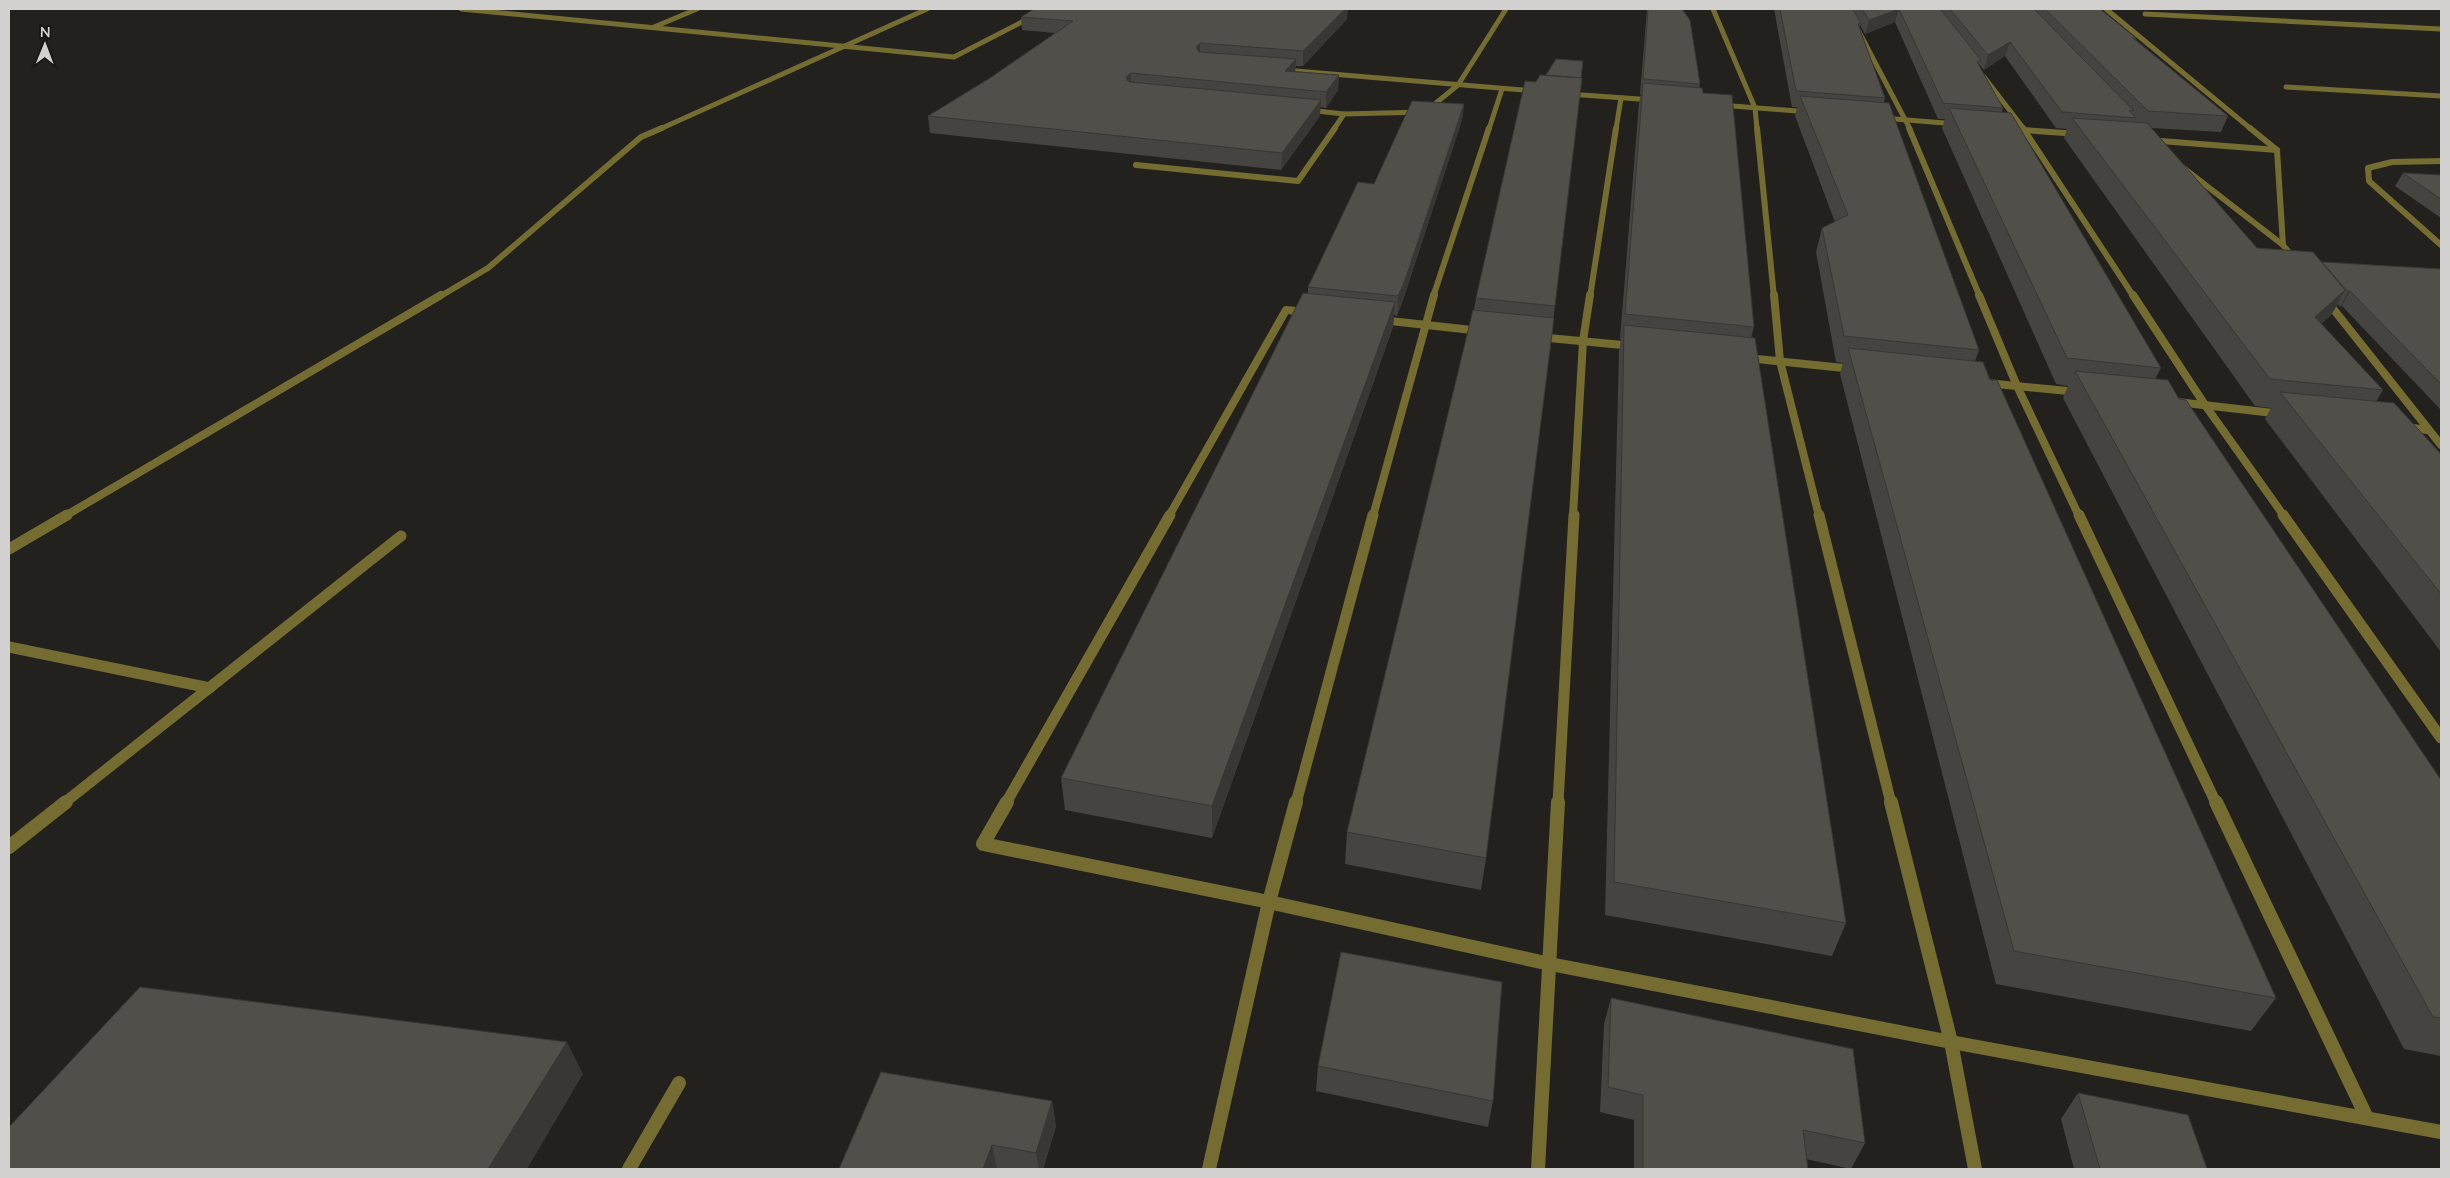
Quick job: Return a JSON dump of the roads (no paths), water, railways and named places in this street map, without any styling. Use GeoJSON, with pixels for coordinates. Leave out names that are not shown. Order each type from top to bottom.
{"type":"FeatureCollection","features":[{"type":"Feature","properties":{"kind":"street"},"geometry":{"type":"LineString","coordinates":[[461,9],[850,45],[954,57],[1047,9]]}},
{"type":"Feature","properties":{"kind":"street"},"geometry":{"type":"LineString","coordinates":[[652,28],[697,9]]}},
{"type":"Feature","properties":{"kind":"street"},"geometry":{"type":"LineString","coordinates":[[9,549],[488,268],[641,137],[927,9]]}},
{"type":"Feature","properties":{"kind":"street"},"geometry":{"type":"LineString","coordinates":[[1305,110],[1344,114],[1424,112],[1458,85],[1506,9]]}},
{"type":"Feature","properties":{"kind":"street"},"geometry":{"type":"LineString","coordinates":[[1713,9],[1755,108],[1780,361],[1951,1042],[1975,1169]]}},
{"type":"Feature","properties":{"kind":"street"},"geometry":{"type":"LineString","coordinates":[[1847,9],[1906,120],[2017,386],[2367,1118]]}},
{"type":"Feature","properties":{"kind":"street"},"geometry":{"type":"LineString","coordinates":[[2106,9],[2277,150],[2283,245]]}},
{"type":"Feature","properties":{"kind":"street"},"geometry":{"type":"LineString","coordinates":[[2145,14],[2441,28]]}},
{"type":"Feature","properties":{"kind":"street"},"geometry":{"type":"LineString","coordinates":[[1978,69],[2025,130],[2205,405],[2441,738]]}},
{"type":"Feature","properties":{"kind":"street"},"geometry":{"type":"LineString","coordinates":[[1280,70],[1542,92]]}},
{"type":"Feature","properties":{"kind":"street"},"geometry":{"type":"LineString","coordinates":[[2286,87],[2441,96]]}},
{"type":"Feature","properties":{"kind":"street"},"geometry":{"type":"LineString","coordinates":[[1209,1169],[1269,902],[1424,325],[1502,89]]}},
{"type":"Feature","properties":{"kind":"street"},"geometry":{"type":"LineString","coordinates":[[1561,93],[1659,101]]}},
{"type":"Feature","properties":{"kind":"street"},"geometry":{"type":"LineString","coordinates":[[1538,1169],[1582,341],[1621,98]]}},
{"type":"Feature","properties":{"kind":"street"},"geometry":{"type":"LineString","coordinates":[[1716,105],[1821,113]]}},
{"type":"Feature","properties":{"kind":"street"},"geometry":{"type":"LineString","coordinates":[[1136,165],[1298,181],[1344,114]]}},
{"type":"Feature","properties":{"kind":"street"},"geometry":{"type":"LineString","coordinates":[[1877,118],[1965,125]]}},
{"type":"Feature","properties":{"kind":"street"},"geometry":{"type":"LineString","coordinates":[[2005,128],[2090,135]]}},
{"type":"Feature","properties":{"kind":"street"},"geometry":{"type":"LineString","coordinates":[[2140,133],[2155,146]]}},
{"type":"Feature","properties":{"kind":"street"},"geometry":{"type":"LineString","coordinates":[[2138,139],[2277,150]]}},
{"type":"Feature","properties":{"kind":"street"},"geometry":{"type":"LineString","coordinates":[[2441,161],[2392,162],[2368,168],[2368,181],[2441,245]]}},
{"type":"Feature","properties":{"kind":"street"},"geometry":{"type":"LineString","coordinates":[[2177,163],[2283,245],[2301,268]]}},
{"type":"Feature","properties":{"kind":"street"},"geometry":{"type":"LineString","coordinates":[[2319,291],[2427,430],[2441,445]]}},
{"type":"Feature","properties":{"kind":"street"},"geometry":{"type":"LineString","coordinates":[[1316,313],[1286,310],[983,844],[1269,902],[1550,964],[1951,1042],[2441,1132]]}},
{"type":"Feature","properties":{"kind":"street"},"geometry":{"type":"LineString","coordinates":[[1375,319],[1494,332]]}},
{"type":"Feature","properties":{"kind":"street"},"geometry":{"type":"LineString","coordinates":[[1533,336],[1642,347]]}},
{"type":"Feature","properties":{"kind":"street"},"geometry":{"type":"LineString","coordinates":[[1740,357],[1859,370]]}},
{"type":"Feature","properties":{"kind":"street"},"geometry":{"type":"LineString","coordinates":[[1978,382],[2086,393]]}},
{"type":"Feature","properties":{"kind":"street"},"geometry":{"type":"LineString","coordinates":[[2165,401],[2292,415]]}},
{"type":"Feature","properties":{"kind":"street"},"geometry":{"type":"LineString","coordinates":[[2398,426],[2427,430]]}},
{"type":"Feature","properties":{"kind":"street"},"geometry":{"type":"LineString","coordinates":[[9,847],[401,536]]}},
{"type":"Feature","properties":{"kind":"street"},"geometry":{"type":"LineString","coordinates":[[9,648],[210,688]]}},
{"type":"Feature","properties":{"kind":"street"},"geometry":{"type":"LineString","coordinates":[[628,1169],[679,1083]]}}]}
